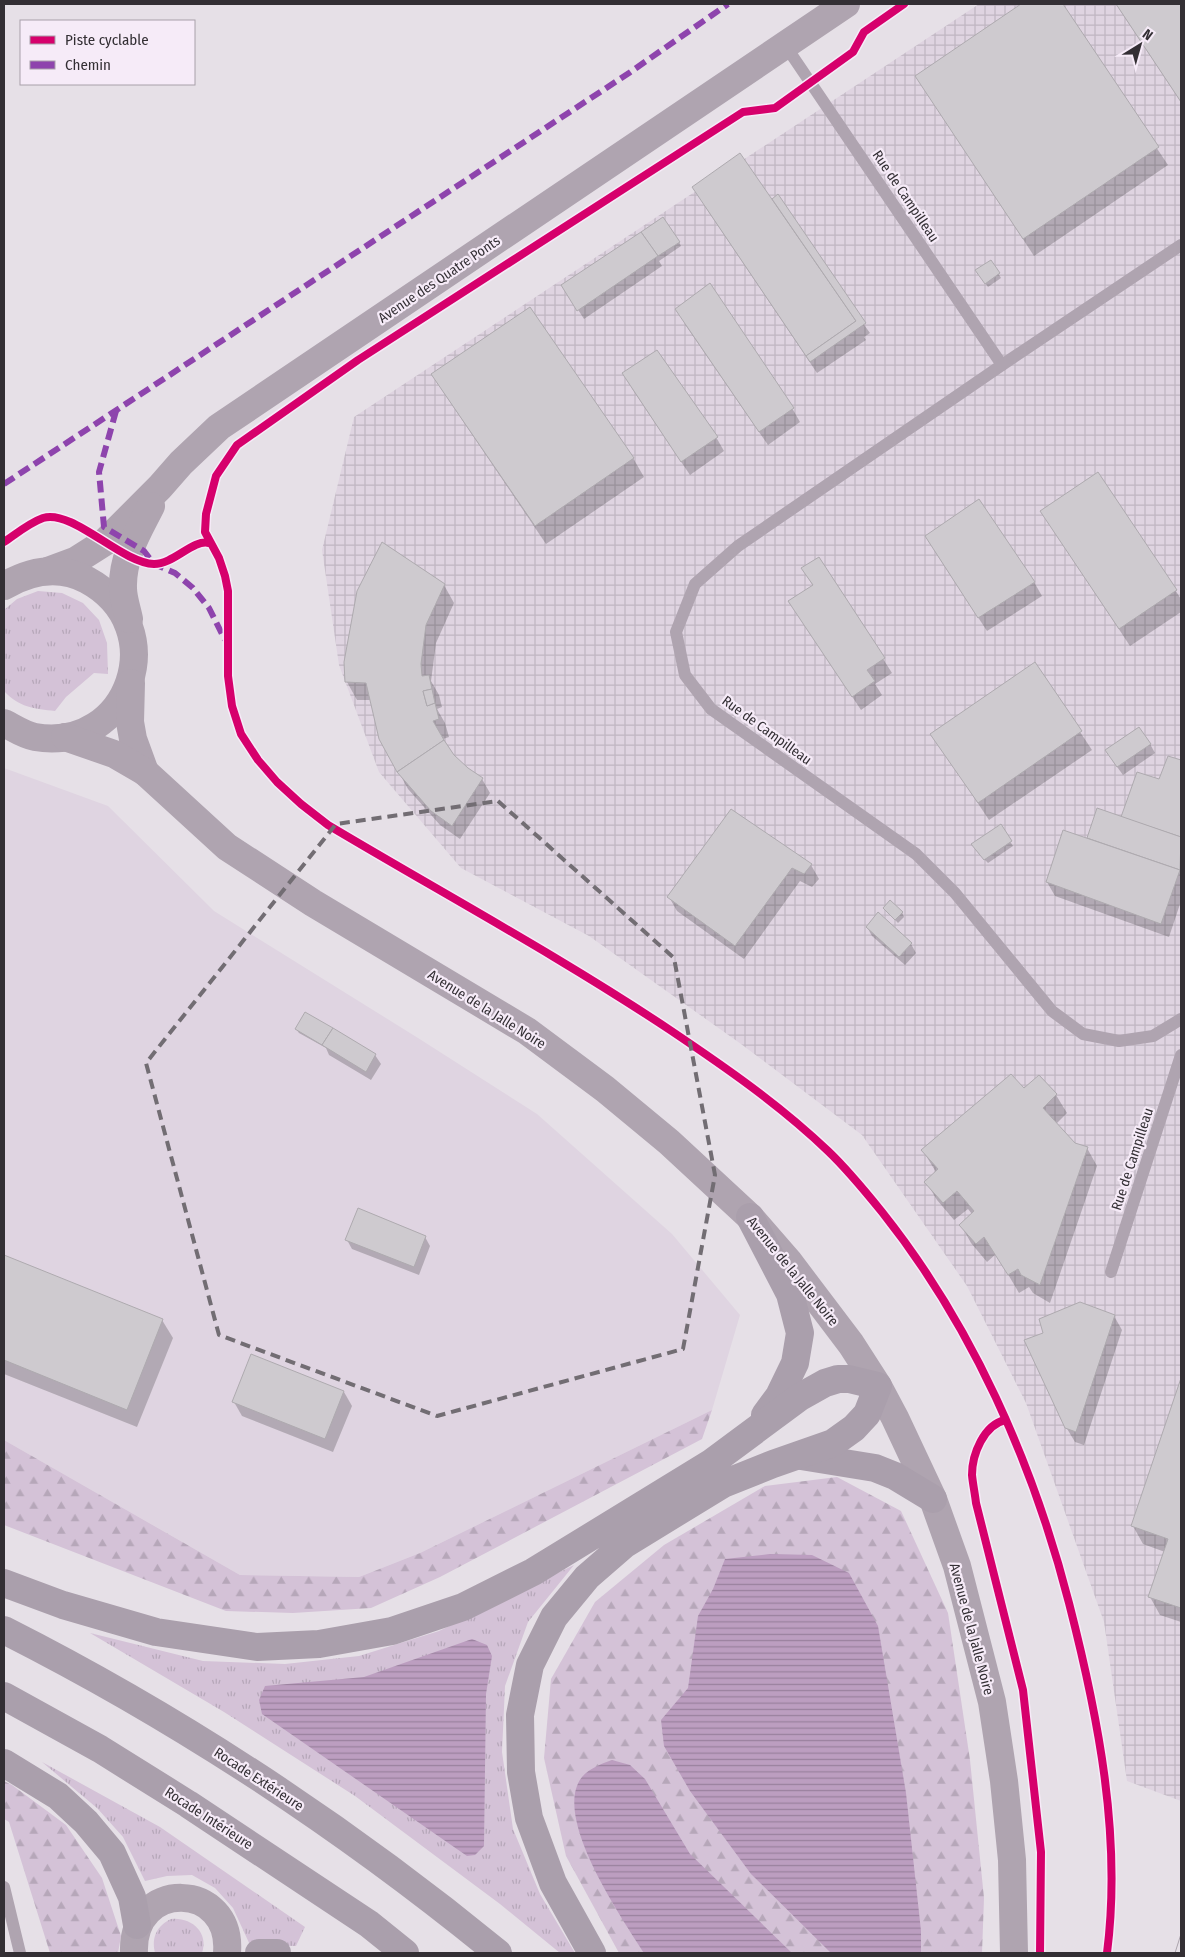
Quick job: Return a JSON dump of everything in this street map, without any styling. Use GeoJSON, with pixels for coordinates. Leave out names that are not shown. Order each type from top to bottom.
{"type":"FeatureCollection","features":[{"type":"Feature","properties":{"kind":"highway"},"geometry":{"type":"LineString","coordinates":[[750,1218],[790,1294],[800,1333],[795,1364],[779,1396],[755,1431]]}},
{"type":"Feature","properties":{"kind":"highway"},"geometry":{"type":"LineString","coordinates":[[4,1583],[64,1605],[156,1632],[257,1646],[319,1644],[392,1631],[463,1607],[533,1572],[711,1463],[800,1397],[825,1384],[849,1379],[878,1386],[867,1414],[854,1428],[833,1443],[800,1456],[772,1464],[723,1484],[624,1544],[587,1577],[554,1617],[530,1665],[520,1716],[521,1772],[530,1818],[553,1883],[592,1953]]}},
{"type":"Feature","properties":{"kind":"highway"},"geometry":{"type":"LineString","coordinates":[[800,1456],[875,1468],[895,1476],[933,1499]]}},
{"type":"Feature","properties":{"kind":"highway","name":"Rocade Extérieure"},"geometry":{"type":"LineString","coordinates":[[4,1630],[192,1735],[301,1806],[376,1858],[498,1953]]}},
{"type":"Feature","properties":{"kind":"highway","name":"Rocade Intérieure"},"geometry":{"type":"LineString","coordinates":[[4,1696],[100,1749],[188,1804],[369,1924],[406,1953]]}},
{"type":"Feature","properties":{"kind":"highway"},"geometry":{"type":"LineString","coordinates":[[4,1763],[58,1796],[86,1822],[112,1853],[132,1897],[137,1925]]}},
{"type":"Feature","properties":{"kind":"highway"},"geometry":{"type":"LineString","coordinates":[[259,1953],[277,1953]]}},
{"type":"Feature","properties":{"kind":"main road","name":"Avenue des Quatre Ponts"},"geometry":{"type":"LineString","coordinates":[[48,571],[74,561],[104,542],[219,427],[846,4]]}},
{"type":"Feature","properties":{"kind":"main road"},"geometry":{"type":"LineString","coordinates":[[145,772],[133,739],[130,722],[134,650],[123,590],[128,554],[160,486]]}},
{"type":"Feature","properties":{"kind":"main road"},"geometry":{"type":"LineString","coordinates":[[4,586],[22,576],[48,571],[77,575],[102,588],[122,610],[132,636]]}},
{"type":"Feature","properties":{"kind":"main road"},"geometry":{"type":"LineString","coordinates":[[4,723],[33,737],[65,738],[87,730],[106,717],[121,700],[131,679]]}},
{"type":"Feature","properties":{"kind":"main road","name":"Avenue de la Jalle Noire"},"geometry":{"type":"LineString","coordinates":[[65,738],[114,754],[145,772],[227,847],[313,903],[542,1042],[605,1089],[669,1142],[750,1218],[788,1262],[845,1336],[878,1386],[896,1418],[933,1499],[957,1566],[992,1702],[1004,1781],[1012,1860],[1014,1953]]}},
{"type":"Feature","properties":{"kind":"main road"},"geometry":{"type":"LineString","coordinates":[[134,1953],[133,1939],[137,1925],[146,1912],[158,1903],[173,1898],[188,1898],[203,1903],[216,1913],[224,1926],[228,1941],[227,1953]]}},
{"type":"Feature","properties":{"kind":"lane","name":"Rue de Campilleau"},"geometry":{"type":"LineString","coordinates":[[785,45],[1002,365]]}},
{"type":"Feature","properties":{"kind":"lane","name":"Rue de Campilleau"},"geometry":{"type":"LineString","coordinates":[[1181,245],[738,546],[695,584],[676,632],[685,675],[711,709],[916,854],[955,894],[1052,1011],[1083,1034],[1119,1041],[1153,1036],[1181,1019]]}},
{"type":"Feature","properties":{"kind":"lane","name":"Rue de Campilleau"},"geometry":{"type":"LineString","coordinates":[[1110,1272],[1181,1055]]}},
{"type":"Feature","properties":{"kind":"lane"},"geometry":{"type":"LineString","coordinates":[[4,1887],[21,1952]]}},
{"type":"Feature","properties":{"kind":"highlighted area"},"geometry":{"type":"Polygon","coordinates":[[[498,801],[674,958],[715,1175],[683,1349],[437,1416],[219,1335],[146,1063],[336,824],[498,801]]]}},
{"type":"Feature","properties":{"kind":"shaded area"},"geometry":{"type":"Polygon","coordinates":[[[979,4],[1181,4],[1181,1801],[1127,1781],[1104,1622],[1026,1403],[967,1286],[862,1135],[741,1044],[589,936],[461,868],[379,772],[339,665],[322,550],[354,417],[979,4]]]}},
{"type":"Feature","properties":{"kind":"shaded area"},"geometry":{"type":"Polygon","coordinates":[[[4,768],[108,806],[214,911],[537,1114],[672,1234],[740,1315],[712,1410],[420,1553],[359,1577],[240,1575],[4,1440],[4,768]]]}},
{"type":"Feature","properties":{"kind":"shaded area"},"geometry":{"type":"Polygon","coordinates":[[[770,1554],[812,1555],[849,1573],[878,1626],[906,1793],[921,1931],[921,1953],[831,1953],[751,1874],[690,1791],[664,1746],[661,1720],[688,1688],[698,1616],[713,1589],[725,1559],[770,1554]]]}},
{"type":"Feature","properties":{"kind":"shaded area"},"geometry":{"type":"Polygon","coordinates":[[[472,1639],[487,1645],[492,1656],[486,1694],[484,1846],[475,1855],[467,1856],[262,1714],[259,1700],[265,1686],[364,1677],[472,1639]]]}},
{"type":"Feature","properties":{"kind":"shaded area"},"geometry":{"type":"Polygon","coordinates":[[[612,1760],[630,1765],[645,1779],[690,1854],[792,1953],[644,1953],[593,1866],[582,1841],[576,1816],[575,1794],[582,1777],[592,1769],[612,1760]]]}},
{"type":"Feature","properties":{"kind":"green space"},"geometry":{"type":"Polygon","coordinates":[[[38,591],[62,593],[83,603],[99,620],[107,643],[108,674],[94,673],[66,697],[55,711],[21,704],[4,691],[4,610],[17,599],[38,591]]]}},
{"type":"Feature","properties":{"kind":"green space"},"geometry":{"type":"Polygon","coordinates":[[[712,1410],[702,1439],[440,1577],[371,1608],[293,1613],[226,1611],[4,1525],[4,1440],[240,1575],[359,1577],[420,1553],[712,1410]]]}},
{"type":"Feature","properties":{"kind":"green space"},"geometry":{"type":"Polygon","coordinates":[[[837,1477],[901,1511],[948,1613],[970,1760],[984,1898],[982,1953],[619,1953],[566,1856],[544,1758],[551,1679],[595,1602],[664,1545],[765,1486],[837,1477]]]}},
{"type":"Feature","properties":{"kind":"green space"},"geometry":{"type":"Polygon","coordinates":[[[574,1565],[528,1622],[505,1686],[502,1752],[513,1829],[540,1894],[575,1953],[560,1953],[500,1904],[355,1796],[224,1712],[90,1633],[203,1661],[285,1664],[359,1656],[439,1631],[574,1565]]]}},
{"type":"Feature","properties":{"kind":"green space"},"geometry":{"type":"Polygon","coordinates":[[[42,1762],[160,1827],[305,1927],[296,1946],[250,1945],[233,1908],[215,1888],[192,1875],[167,1876],[145,1881],[123,1837],[97,1808],[42,1762]]]}},
{"type":"Feature","properties":{"kind":"green space"},"geometry":{"type":"Polygon","coordinates":[[[4,1781],[66,1825],[102,1878],[121,1936],[118,1953],[50,1953],[9,1822],[4,1819],[4,1781]]]}},
{"type":"Feature","properties":{"kind":"green space"},"geometry":{"type":"Polygon","coordinates":[[[171,1919],[185,1921],[197,1927],[203,1939],[202,1953],[155,1953],[154,1942],[156,1933],[162,1925],[171,1919]]]}},
{"type":"Feature","properties":{"kind":"building"},"geometry":{"type":"Polygon","coordinates":[[[1021,4],[1063,4],[1159,147],[1023,239],[915,76],[1021,4]]]}},
{"type":"Feature","properties":{"kind":"building"},"geometry":{"type":"Polygon","coordinates":[[[1116,4],[1181,4],[1181,102],[1116,4]]]}},
{"type":"Feature","properties":{"kind":"building"},"geometry":{"type":"Polygon","coordinates":[[[740,153],[856,321],[806,356],[692,187],[740,153]]]}},
{"type":"Feature","properties":{"kind":"building"},"geometry":{"type":"Polygon","coordinates":[[[778,194],[866,323],[810,362],[806,356],[856,321],[772,199],[778,194]]]}},
{"type":"Feature","properties":{"kind":"building"},"geometry":{"type":"Polygon","coordinates":[[[663,217],[680,242],[658,256],[641,232],[663,217]]]}},
{"type":"Feature","properties":{"kind":"building"},"geometry":{"type":"Polygon","coordinates":[[[641,232],[658,256],[577,311],[561,285],[641,232]]]}},
{"type":"Feature","properties":{"kind":"building"},"geometry":{"type":"Polygon","coordinates":[[[991,260],[1000,273],[985,284],[975,270],[991,260]]]}},
{"type":"Feature","properties":{"kind":"building"},"geometry":{"type":"Polygon","coordinates":[[[710,283],[794,408],[759,432],[675,309],[710,283]]]}},
{"type":"Feature","properties":{"kind":"building"},"geometry":{"type":"Polygon","coordinates":[[[530,307],[634,458],[535,526],[431,374],[530,307]]]}},
{"type":"Feature","properties":{"kind":"building"},"geometry":{"type":"Polygon","coordinates":[[[657,350],[718,437],[681,462],[622,373],[657,350]]]}},
{"type":"Feature","properties":{"kind":"building"},"geometry":{"type":"Polygon","coordinates":[[[1098,472],[1177,590],[1119,629],[1040,511],[1098,472]]]}},
{"type":"Feature","properties":{"kind":"building"},"geometry":{"type":"Polygon","coordinates":[[[979,499],[1035,582],[978,618],[925,536],[979,499]]]}},
{"type":"Feature","properties":{"kind":"building"},"geometry":{"type":"Polygon","coordinates":[[[382,542],[445,584],[426,625],[421,664],[422,676],[429,675],[432,689],[423,691],[427,706],[435,703],[439,719],[433,721],[444,740],[397,772],[379,739],[366,683],[345,682],[344,662],[357,591],[382,542]]]}},
{"type":"Feature","properties":{"kind":"building"},"geometry":{"type":"Polygon","coordinates":[[[819,557],[885,658],[867,670],[875,681],[852,697],[788,601],[813,585],[801,568],[819,557]]]}},
{"type":"Feature","properties":{"kind":"building"},"geometry":{"type":"Polygon","coordinates":[[[1035,662],[1082,731],[978,803],[930,734],[1035,662]]]}},
{"type":"Feature","properties":{"kind":"building"},"geometry":{"type":"Polygon","coordinates":[[[432,689],[435,703],[427,706],[423,691],[432,689]]]}},
{"type":"Feature","properties":{"kind":"building"},"geometry":{"type":"Polygon","coordinates":[[[1139,727],[1151,744],[1117,767],[1105,750],[1139,727]]]}},
{"type":"Feature","properties":{"kind":"building"},"geometry":{"type":"Polygon","coordinates":[[[444,740],[454,755],[483,778],[452,826],[431,811],[397,772],[444,740]]]}},
{"type":"Feature","properties":{"kind":"building"},"geometry":{"type":"Polygon","coordinates":[[[1168,756],[1181,760],[1181,837],[1121,817],[1137,772],[1159,779],[1168,756]]]}},
{"type":"Feature","properties":{"kind":"building"},"geometry":{"type":"Polygon","coordinates":[[[1097,808],[1181,837],[1180,870],[1087,838],[1097,808]]]}},
{"type":"Feature","properties":{"kind":"building"},"geometry":{"type":"Polygon","coordinates":[[[731,809],[812,864],[804,874],[792,868],[735,946],[667,897],[731,809]]]}},
{"type":"Feature","properties":{"kind":"building"},"geometry":{"type":"Polygon","coordinates":[[[1001,824],[1012,841],[984,860],[971,844],[1001,824]]]}},
{"type":"Feature","properties":{"kind":"building"},"geometry":{"type":"Polygon","coordinates":[[[1063,830],[1180,870],[1161,924],[1046,882],[1063,830]]]}},
{"type":"Feature","properties":{"kind":"building"},"geometry":{"type":"Polygon","coordinates":[[[890,900],[903,912],[895,920],[883,908],[890,900]]]}},
{"type":"Feature","properties":{"kind":"building"},"geometry":{"type":"Polygon","coordinates":[[[878,912],[912,943],[899,957],[866,927],[878,912]]]}},
{"type":"Feature","properties":{"kind":"building"},"geometry":{"type":"Polygon","coordinates":[[[305,1012],[333,1028],[322,1045],[295,1029],[305,1012]]]}},
{"type":"Feature","properties":{"kind":"building"},"geometry":{"type":"Polygon","coordinates":[[[333,1028],[376,1054],[366,1072],[322,1045],[333,1028]]]}},
{"type":"Feature","properties":{"kind":"building"},"geometry":{"type":"Polygon","coordinates":[[[1011,1074],[1024,1088],[1039,1075],[1057,1094],[1043,1108],[1075,1143],[1088,1147],[1040,1285],[1021,1275],[1018,1269],[1008,1275],[984,1237],[976,1244],[959,1225],[974,1211],[957,1191],[943,1203],[924,1182],[938,1169],[921,1150],[1011,1074]]]}},
{"type":"Feature","properties":{"kind":"building"},"geometry":{"type":"Polygon","coordinates":[[[358,1208],[426,1236],[414,1267],[345,1240],[358,1208]]]}},
{"type":"Feature","properties":{"kind":"building"},"geometry":{"type":"Polygon","coordinates":[[[4,1255],[163,1319],[127,1410],[4,1360],[4,1255]]]}},
{"type":"Feature","properties":{"kind":"building"},"geometry":{"type":"Polygon","coordinates":[[[1080,1302],[1115,1315],[1076,1432],[1065,1428],[1024,1340],[1043,1333],[1039,1319],[1080,1302]]]}},
{"type":"Feature","properties":{"kind":"building"},"geometry":{"type":"Polygon","coordinates":[[[251,1354],[344,1391],[325,1439],[232,1402],[251,1354]]]}},
{"type":"Feature","properties":{"kind":"building"},"geometry":{"type":"Polygon","coordinates":[[[1181,1378],[1181,1608],[1148,1597],[1168,1539],[1131,1526],[1181,1378]]]}},
{"type":"Feature","properties":{"kind":"tram line"},"geometry":{"type":"LineString","coordinates":[[1175,1953],[1181,1934]]}},
{"type":"Feature","properties":{"kind":"marked path"},"geometry":{"type":"LineString","coordinates":[[4,484],[629,73],[728,4]]}},
{"type":"Feature","properties":{"kind":"marked path"},"geometry":{"type":"LineString","coordinates":[[116,411],[99,472],[104,527],[144,551],[154,564],[175,573],[193,588],[209,608],[225,640]]}},
{"type":"Feature","properties":{"kind":"cycle path"},"geometry":{"type":"LineString","coordinates":[[904,4],[864,32],[853,52],[775,108],[743,112],[358,360],[237,445],[216,476],[206,514],[205,532],[219,558],[228,591],[228,676],[232,706],[241,734],[258,760],[277,782],[328,825],[628,1003],[752,1087],[810,1134],[856,1181],[882,1212],[944,1301],[996,1397],[1018,1448],[1054,1551],[1080,1646],[1098,1733],[1109,1821],[1111,1909],[1107,1953]]}},
{"type":"Feature","properties":{"kind":"cycle path"},"geometry":{"type":"LineString","coordinates":[[4,542],[38,520],[55,517],[83,528],[127,555],[154,564],[169,560],[196,545],[209,543]]}},
{"type":"Feature","properties":{"kind":"cycle path"},"geometry":{"type":"LineString","coordinates":[[1005,1420],[998,1423],[985,1434],[974,1458],[972,1475],[976,1503],[1023,1690],[1041,1852],[1040,1953]]}}]}
